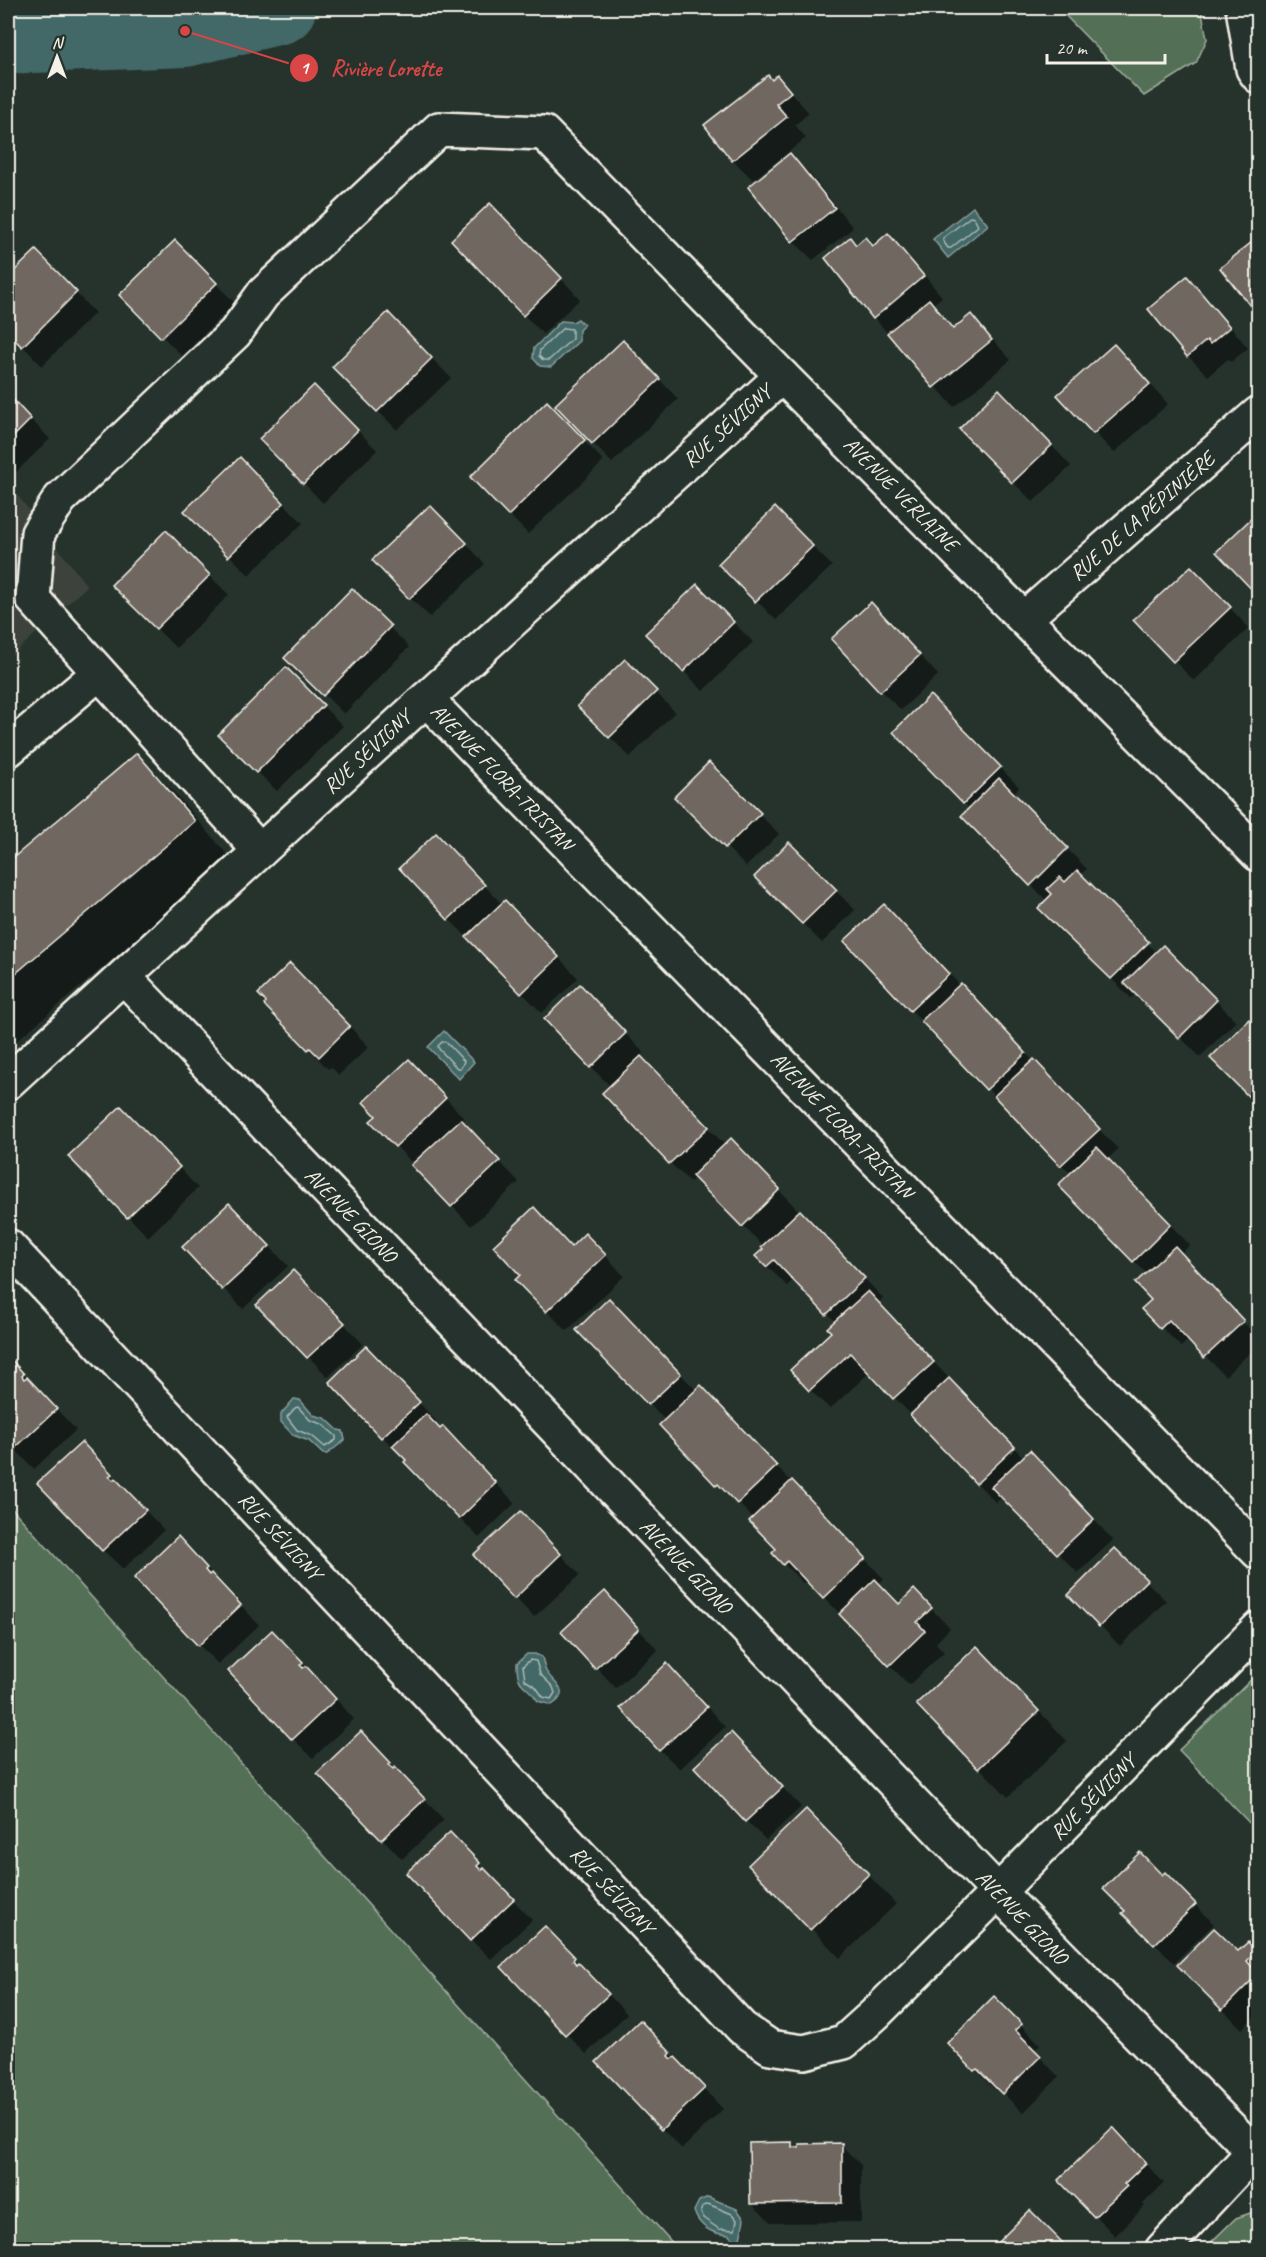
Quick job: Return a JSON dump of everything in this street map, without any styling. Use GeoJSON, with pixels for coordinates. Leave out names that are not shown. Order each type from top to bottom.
{"type":"FeatureCollection","features":[{"type":"Feature","properties":{"kind":"street"},"geometry":{"type":"LineString","coordinates":[[1243,8],[1253,69],[1258,76]]}},
{"type":"Feature","properties":{"kind":"street","name":"AVENUE VERLAINE"},"geometry":{"type":"LineString","coordinates":[[99,673],[33,599],[38,533],[60,499],[235,333],[263,294],[439,129],[544,133],[782,376],[1258,854]]}},
{"type":"Feature","properties":{"kind":"street","name":"RUE SÉVIGNY"},"geometry":{"type":"LineString","coordinates":[[8,1079],[782,376]]}},
{"type":"Feature","properties":{"kind":"street","name":"RUE DE LA PÉPINIÈRE"},"geometry":{"type":"LineString","coordinates":[[1025,618],[1258,414]]}},
{"type":"Feature","properties":{"kind":"street"},"geometry":{"type":"LineString","coordinates":[[8,750],[99,673],[260,851]]}},
{"type":"Feature","properties":{"kind":"street","name":"AVENUE FLORA-TRISTAN"},"geometry":{"type":"LineString","coordinates":[[426,699],[1258,1552]]}},
{"type":"Feature","properties":{"kind":"street","name":"AVENUE GIONO"},"geometry":{"type":"LineString","coordinates":[[124,976],[998,1893],[1256,2154],[1162,2250]]}},
{"type":"Feature","properties":{"kind":"street","name":"RUE SÉVIGNY"},"geometry":{"type":"LineString","coordinates":[[8,1246],[742,2028],[770,2047],[804,2052],[844,2042],[998,1893],[1258,1629]]}},
{"type":"Feature","properties":{"kind":"shaded area"},"geometry":{"type":"Polygon","coordinates":[[[8,483],[87,586],[8,659],[8,483]]]}},
{"type":"Feature","properties":{"kind":"green space"},"geometry":{"type":"Polygon","coordinates":[[[1058,8],[1201,8],[1207,39],[1196,63],[1144,96],[1058,8]]]}},
{"type":"Feature","properties":{"kind":"green space"},"geometry":{"type":"Polygon","coordinates":[[[8,1504],[678,2249],[8,2249],[8,1504]]]}},
{"type":"Feature","properties":{"kind":"green space"},"geometry":{"type":"Polygon","coordinates":[[[1258,1673],[1258,1832],[1179,1750],[1258,1673]]]}},
{"type":"Feature","properties":{"kind":"green space"},"geometry":{"type":"Polygon","coordinates":[[[1258,2212],[1258,2249],[1204,2249],[1236,2218],[1258,2212]]]}},
{"type":"Feature","properties":{"kind":"water"},"geometry":{"type":"Polygon","coordinates":[[[973,207],[988,225],[948,258],[933,239],[973,207]]]}},
{"type":"Feature","properties":{"kind":"water"},"geometry":{"type":"Polygon","coordinates":[[[578,319],[584,325],[579,330],[579,341],[551,367],[540,366],[533,358],[534,348],[561,321],[573,322],[578,319]]]}},
{"type":"Feature","properties":{"kind":"water"},"geometry":{"type":"Polygon","coordinates":[[[444,1031],[474,1062],[459,1079],[428,1047],[444,1031]]]}},
{"type":"Feature","properties":{"kind":"water"},"geometry":{"type":"Polygon","coordinates":[[[294,1399],[300,1400],[313,1415],[325,1418],[338,1430],[343,1431],[345,1440],[327,1454],[323,1454],[309,1441],[293,1435],[281,1422],[281,1414],[294,1399]]]}},
{"type":"Feature","properties":{"kind":"water"},"geometry":{"type":"Polygon","coordinates":[[[527,1654],[542,1657],[546,1671],[560,1688],[561,1696],[552,1705],[538,1701],[520,1682],[517,1663],[527,1654]]]}},
{"type":"Feature","properties":{"kind":"water"},"geometry":{"type":"Polygon","coordinates":[[[708,2197],[737,2209],[744,2219],[740,2239],[733,2240],[729,2235],[712,2231],[699,2221],[694,2211],[699,2201],[708,2197]]]}},
{"type":"Feature","properties":{"kind":"building"},"geometry":{"type":"Polygon","coordinates":[[[768,75],[772,80],[777,75],[791,92],[776,104],[787,117],[732,161],[704,125],[768,75]]]}},
{"type":"Feature","properties":{"kind":"building"},"geometry":{"type":"Polygon","coordinates":[[[790,153],[835,208],[792,242],[748,187],[790,153]]]}},
{"type":"Feature","properties":{"kind":"building"},"geometry":{"type":"Polygon","coordinates":[[[490,203],[562,278],[523,316],[451,240],[490,203]]]}},
{"type":"Feature","properties":{"kind":"building"},"geometry":{"type":"Polygon","coordinates":[[[888,233],[924,276],[873,319],[825,258],[850,237],[856,245],[865,237],[873,246],[888,233]]]}},
{"type":"Feature","properties":{"kind":"building"},"geometry":{"type":"Polygon","coordinates":[[[1258,237],[1258,310],[1255,312],[1220,268],[1258,237]]]}},
{"type":"Feature","properties":{"kind":"building"},"geometry":{"type":"Polygon","coordinates":[[[175,240],[217,283],[161,338],[119,295],[175,240]]]}},
{"type":"Feature","properties":{"kind":"building"},"geometry":{"type":"Polygon","coordinates":[[[36,250],[77,292],[22,347],[8,333],[8,277],[36,250]]]}},
{"type":"Feature","properties":{"kind":"building"},"geometry":{"type":"Polygon","coordinates":[[[1187,276],[1230,327],[1210,344],[1207,340],[1187,357],[1148,309],[1187,276]]]}},
{"type":"Feature","properties":{"kind":"building"},"geometry":{"type":"Polygon","coordinates":[[[929,299],[953,329],[971,314],[992,340],[933,388],[887,333],[929,299]]]}},
{"type":"Feature","properties":{"kind":"building"},"geometry":{"type":"Polygon","coordinates":[[[388,312],[432,358],[377,412],[332,367],[388,312]]]}},
{"type":"Feature","properties":{"kind":"building"},"geometry":{"type":"Polygon","coordinates":[[[623,340],[660,379],[592,444],[555,405],[623,340]]]}},
{"type":"Feature","properties":{"kind":"building"},"geometry":{"type":"Polygon","coordinates":[[[1114,344],[1150,384],[1093,434],[1057,395],[1114,344]]]}},
{"type":"Feature","properties":{"kind":"building"},"geometry":{"type":"Polygon","coordinates":[[[314,385],[358,430],[303,484],[259,439],[314,385]]]}},
{"type":"Feature","properties":{"kind":"building"},"geometry":{"type":"Polygon","coordinates":[[[999,389],[1052,445],[1012,483],[959,429],[999,389]]]}},
{"type":"Feature","properties":{"kind":"building"},"geometry":{"type":"Polygon","coordinates":[[[8,394],[31,419],[8,442],[8,394]]]}},
{"type":"Feature","properties":{"kind":"building"},"geometry":{"type":"Polygon","coordinates":[[[547,401],[585,440],[508,516],[470,477],[547,401]]]}},
{"type":"Feature","properties":{"kind":"building"},"geometry":{"type":"Polygon","coordinates":[[[240,457],[284,503],[228,557],[184,511],[240,457]]]}},
{"type":"Feature","properties":{"kind":"building"},"geometry":{"type":"Polygon","coordinates":[[[430,505],[467,543],[409,599],[372,560],[430,505]]]}},
{"type":"Feature","properties":{"kind":"building"},"geometry":{"type":"Polygon","coordinates":[[[775,507],[813,546],[755,602],[718,564],[775,507]]]}},
{"type":"Feature","properties":{"kind":"building"},"geometry":{"type":"Polygon","coordinates":[[[1258,512],[1258,596],[1216,552],[1258,512]]]}},
{"type":"Feature","properties":{"kind":"building"},"geometry":{"type":"Polygon","coordinates":[[[166,530],[210,575],[156,629],[111,585],[166,530]]]}},
{"type":"Feature","properties":{"kind":"building"},"geometry":{"type":"Polygon","coordinates":[[[1191,566],[1231,607],[1173,662],[1133,620],[1191,566]]]}},
{"type":"Feature","properties":{"kind":"building"},"geometry":{"type":"Polygon","coordinates":[[[697,584],[734,622],[683,672],[645,634],[697,584]]]}},
{"type":"Feature","properties":{"kind":"building"},"geometry":{"type":"Polygon","coordinates":[[[352,588],[391,626],[323,696],[284,658],[352,588]]]}},
{"type":"Feature","properties":{"kind":"building"},"geometry":{"type":"Polygon","coordinates":[[[871,602],[920,655],[880,692],[831,639],[871,602]]]}},
{"type":"Feature","properties":{"kind":"building"},"geometry":{"type":"Polygon","coordinates":[[[625,659],[657,691],[609,738],[577,706],[625,659]]]}},
{"type":"Feature","properties":{"kind":"building"},"geometry":{"type":"Polygon","coordinates":[[[286,667],[324,705],[256,773],[218,735],[286,667]]]}},
{"type":"Feature","properties":{"kind":"building"},"geometry":{"type":"Polygon","coordinates":[[[930,695],[1001,767],[963,804],[893,732],[930,695]]]}},
{"type":"Feature","properties":{"kind":"building"},"geometry":{"type":"Polygon","coordinates":[[[137,753],[195,821],[8,980],[8,862],[137,753]]]}},
{"type":"Feature","properties":{"kind":"building"},"geometry":{"type":"Polygon","coordinates":[[[709,762],[761,813],[725,848],[674,797],[709,762]]]}},
{"type":"Feature","properties":{"kind":"building"},"geometry":{"type":"Polygon","coordinates":[[[999,778],[1068,848],[1030,886],[961,816],[999,778]]]}},
{"type":"Feature","properties":{"kind":"building"},"geometry":{"type":"Polygon","coordinates":[[[436,833],[485,885],[448,920],[399,868],[436,833]]]}},
{"type":"Feature","properties":{"kind":"building"},"geometry":{"type":"Polygon","coordinates":[[[789,842],[837,890],[802,924],[754,877],[789,842]]]}},
{"type":"Feature","properties":{"kind":"building"},"geometry":{"type":"Polygon","coordinates":[[[1077,870],[1149,942],[1111,979],[1038,908],[1052,894],[1047,889],[1060,877],[1065,882],[1077,870]]]}},
{"type":"Feature","properties":{"kind":"building"},"geometry":{"type":"Polygon","coordinates":[[[505,900],[559,957],[521,994],[466,937],[505,900]]]}},
{"type":"Feature","properties":{"kind":"building"},"geometry":{"type":"Polygon","coordinates":[[[884,904],[949,974],[910,1011],[844,941],[884,904]]]}},
{"type":"Feature","properties":{"kind":"building"},"geometry":{"type":"Polygon","coordinates":[[[1163,945],[1217,1000],[1179,1038],[1124,983],[1163,945]]]}},
{"type":"Feature","properties":{"kind":"building"},"geometry":{"type":"Polygon","coordinates":[[[290,963],[350,1026],[319,1057],[310,1048],[308,1050],[264,1005],[266,1002],[258,994],[290,963]]]}},
{"type":"Feature","properties":{"kind":"building"},"geometry":{"type":"Polygon","coordinates":[[[961,983],[1026,1053],[986,1090],[921,1021],[961,983]]]}},
{"type":"Feature","properties":{"kind":"building"},"geometry":{"type":"Polygon","coordinates":[[[580,984],[626,1033],[590,1068],[544,1019],[580,984]]]}},
{"type":"Feature","properties":{"kind":"building"},"geometry":{"type":"Polygon","coordinates":[[[1249,1019],[1258,1028],[1258,1106],[1210,1058],[1249,1019]]]}},
{"type":"Feature","properties":{"kind":"building"},"geometry":{"type":"Polygon","coordinates":[[[641,1056],[709,1127],[669,1164],[602,1093],[641,1056]]]}},
{"type":"Feature","properties":{"kind":"building"},"geometry":{"type":"Polygon","coordinates":[[[409,1059],[446,1098],[395,1147],[370,1121],[376,1116],[363,1102],[409,1059]]]}},
{"type":"Feature","properties":{"kind":"building"},"geometry":{"type":"Polygon","coordinates":[[[1034,1059],[1100,1129],[1060,1166],[994,1096],[1034,1059]]]}},
{"type":"Feature","properties":{"kind":"building"},"geometry":{"type":"Polygon","coordinates":[[[121,1106],[180,1167],[127,1218],[68,1156],[121,1106]]]}},
{"type":"Feature","properties":{"kind":"building"},"geometry":{"type":"Polygon","coordinates":[[[461,1119],[500,1161],[451,1207],[411,1165],[461,1119]]]}},
{"type":"Feature","properties":{"kind":"building"},"geometry":{"type":"Polygon","coordinates":[[[731,1138],[780,1189],[742,1227],[692,1176],[731,1138]]]}},
{"type":"Feature","properties":{"kind":"building"},"geometry":{"type":"Polygon","coordinates":[[[1097,1147],[1171,1224],[1133,1262],[1058,1185],[1097,1147]]]}},
{"type":"Feature","properties":{"kind":"building"},"geometry":{"type":"Polygon","coordinates":[[[229,1203],[270,1246],[222,1290],[182,1247],[229,1203]]]}},
{"type":"Feature","properties":{"kind":"building"},"geometry":{"type":"Polygon","coordinates":[[[534,1207],[571,1247],[585,1233],[606,1255],[546,1312],[515,1280],[520,1275],[493,1246],[534,1207]]]}},
{"type":"Feature","properties":{"kind":"building"},"geometry":{"type":"Polygon","coordinates":[[[800,1210],[865,1278],[826,1315],[774,1260],[766,1267],[755,1256],[763,1249],[761,1247],[800,1210]]]}},
{"type":"Feature","properties":{"kind":"building"},"geometry":{"type":"Polygon","coordinates":[[[1175,1246],[1244,1321],[1204,1358],[1169,1320],[1160,1329],[1141,1309],[1151,1300],[1135,1283],[1175,1246]]]}},
{"type":"Feature","properties":{"kind":"building"},"geometry":{"type":"Polygon","coordinates":[[[293,1270],[345,1323],[307,1358],[256,1305],[293,1270]]]}},
{"type":"Feature","properties":{"kind":"building"},"geometry":{"type":"Polygon","coordinates":[[[868,1291],[934,1362],[893,1399],[850,1353],[809,1391],[790,1370],[831,1332],[827,1328],[868,1291]]]}},
{"type":"Feature","properties":{"kind":"building"},"geometry":{"type":"Polygon","coordinates":[[[609,1298],[681,1374],[648,1405],[576,1330],[609,1298]]]}},
{"type":"Feature","properties":{"kind":"building"},"geometry":{"type":"Polygon","coordinates":[[[366,1346],[420,1402],[381,1438],[329,1382],[366,1346]]]}},
{"type":"Feature","properties":{"kind":"building"},"geometry":{"type":"Polygon","coordinates":[[[8,1356],[24,1374],[22,1376],[24,1379],[27,1377],[57,1409],[13,1450],[8,1444],[8,1356]]]}},
{"type":"Feature","properties":{"kind":"building"},"geometry":{"type":"Polygon","coordinates":[[[949,1378],[1015,1447],[976,1484],[910,1415],[949,1378]]]}},
{"type":"Feature","properties":{"kind":"building"},"geometry":{"type":"Polygon","coordinates":[[[701,1385],[777,1466],[737,1504],[718,1484],[716,1486],[659,1425],[701,1385]]]}},
{"type":"Feature","properties":{"kind":"building"},"geometry":{"type":"Polygon","coordinates":[[[426,1414],[440,1429],[443,1426],[496,1483],[459,1519],[404,1462],[406,1460],[392,1446],[426,1414]]]}},
{"type":"Feature","properties":{"kind":"building"},"geometry":{"type":"Polygon","coordinates":[[[82,1442],[112,1474],[109,1476],[113,1480],[115,1478],[146,1510],[102,1551],[37,1483],[82,1442]]]}},
{"type":"Feature","properties":{"kind":"building"},"geometry":{"type":"Polygon","coordinates":[[[1030,1450],[1094,1519],[1057,1554],[991,1487],[1030,1450]]]}},
{"type":"Feature","properties":{"kind":"building"},"geometry":{"type":"Polygon","coordinates":[[[792,1480],[866,1558],[823,1599],[787,1561],[783,1565],[772,1553],[776,1549],[749,1521],[792,1480]]]}},
{"type":"Feature","properties":{"kind":"building"},"geometry":{"type":"Polygon","coordinates":[[[521,1511],[561,1554],[514,1599],[473,1555],[521,1511]]]}},
{"type":"Feature","properties":{"kind":"building"},"geometry":{"type":"Polygon","coordinates":[[[178,1536],[207,1568],[205,1570],[209,1575],[211,1573],[241,1605],[198,1646],[134,1578],[178,1536]]]}},
{"type":"Feature","properties":{"kind":"building"},"geometry":{"type":"Polygon","coordinates":[[[1115,1548],[1147,1580],[1099,1627],[1068,1595],[1115,1548]]]}},
{"type":"Feature","properties":{"kind":"building"},"geometry":{"type":"Polygon","coordinates":[[[875,1579],[899,1604],[914,1589],[932,1608],[917,1622],[925,1631],[889,1666],[839,1614],[875,1579]]]}},
{"type":"Feature","properties":{"kind":"building"},"geometry":{"type":"Polygon","coordinates":[[[605,1591],[639,1629],[595,1669],[561,1632],[605,1591]]]}},
{"type":"Feature","properties":{"kind":"building"},"geometry":{"type":"Polygon","coordinates":[[[272,1630],[303,1662],[300,1665],[303,1668],[306,1666],[336,1699],[292,1740],[228,1671],[272,1630]]]}},
{"type":"Feature","properties":{"kind":"building"},"geometry":{"type":"Polygon","coordinates":[[[977,1646],[1039,1711],[978,1769],[916,1704],[977,1646]]]}},
{"type":"Feature","properties":{"kind":"building"},"geometry":{"type":"Polygon","coordinates":[[[667,1663],[707,1707],[659,1751],[620,1708],[667,1663]]]}},
{"type":"Feature","properties":{"kind":"building"},"geometry":{"type":"Polygon","coordinates":[[[361,1731],[391,1763],[389,1765],[393,1769],[395,1767],[425,1799],[381,1840],[317,1773],[361,1731]]]}},
{"type":"Feature","properties":{"kind":"building"},"geometry":{"type":"Polygon","coordinates":[[[731,1732],[783,1787],[745,1822],[694,1767],[731,1732]]]}},
{"type":"Feature","properties":{"kind":"building"},"geometry":{"type":"Polygon","coordinates":[[[806,1809],[869,1874],[810,1930],[748,1865],[806,1809]]]}},
{"type":"Feature","properties":{"kind":"building"},"geometry":{"type":"Polygon","coordinates":[[[450,1832],[480,1863],[477,1866],[481,1870],[484,1868],[514,1899],[470,1941],[406,1873],[450,1832]]]}},
{"type":"Feature","properties":{"kind":"building"},"geometry":{"type":"Polygon","coordinates":[[[1140,1852],[1162,1875],[1165,1872],[1196,1904],[1154,1945],[1122,1913],[1125,1911],[1103,1889],[1140,1852]]]}},
{"type":"Feature","properties":{"kind":"building"},"geometry":{"type":"Polygon","coordinates":[[[545,1926],[575,1957],[573,1960],[576,1964],[578,1962],[609,1994],[565,2035],[501,1967],[545,1926]]]}},
{"type":"Feature","properties":{"kind":"building"},"geometry":{"type":"Polygon","coordinates":[[[1214,1928],[1238,1951],[1248,1942],[1257,1951],[1247,1961],[1258,1974],[1222,2010],[1177,1965],[1214,1928]]]}},
{"type":"Feature","properties":{"kind":"building"},"geometry":{"type":"Polygon","coordinates":[[[994,1996],[1022,2024],[1015,2030],[1041,2056],[1002,2094],[977,2069],[974,2071],[947,2043],[994,1996]]]}},
{"type":"Feature","properties":{"kind":"building"},"geometry":{"type":"Polygon","coordinates":[[[640,2020],[671,2053],[669,2056],[672,2059],[675,2057],[705,2088],[661,2130],[596,2062],[640,2020]]]}},
{"type":"Feature","properties":{"kind":"building"},"geometry":{"type":"Polygon","coordinates":[[[1113,2127],[1146,2163],[1124,2184],[1127,2186],[1094,2217],[1058,2180],[1113,2127]]]}},
{"type":"Feature","properties":{"kind":"building"},"geometry":{"type":"Polygon","coordinates":[[[792,2142],[792,2147],[799,2147],[799,2144],[842,2143],[842,2203],[750,2204],[749,2143],[792,2142]]]}},
{"type":"Feature","properties":{"kind":"building"},"geometry":{"type":"Polygon","coordinates":[[[1030,2210],[1066,2246],[1063,2250],[990,2250],[1030,2210]]]}},
{"type":"Feature","properties":{"kind":"waterway"},"geometry":{"type":"LineString","coordinates":[[8,38],[185,31],[280,8]]}},
{"type":"Feature","properties":{"kind":"place","name":"Rivière Lorette"},"geometry":{"type":"Point","coordinates":[185,31]}}]}
